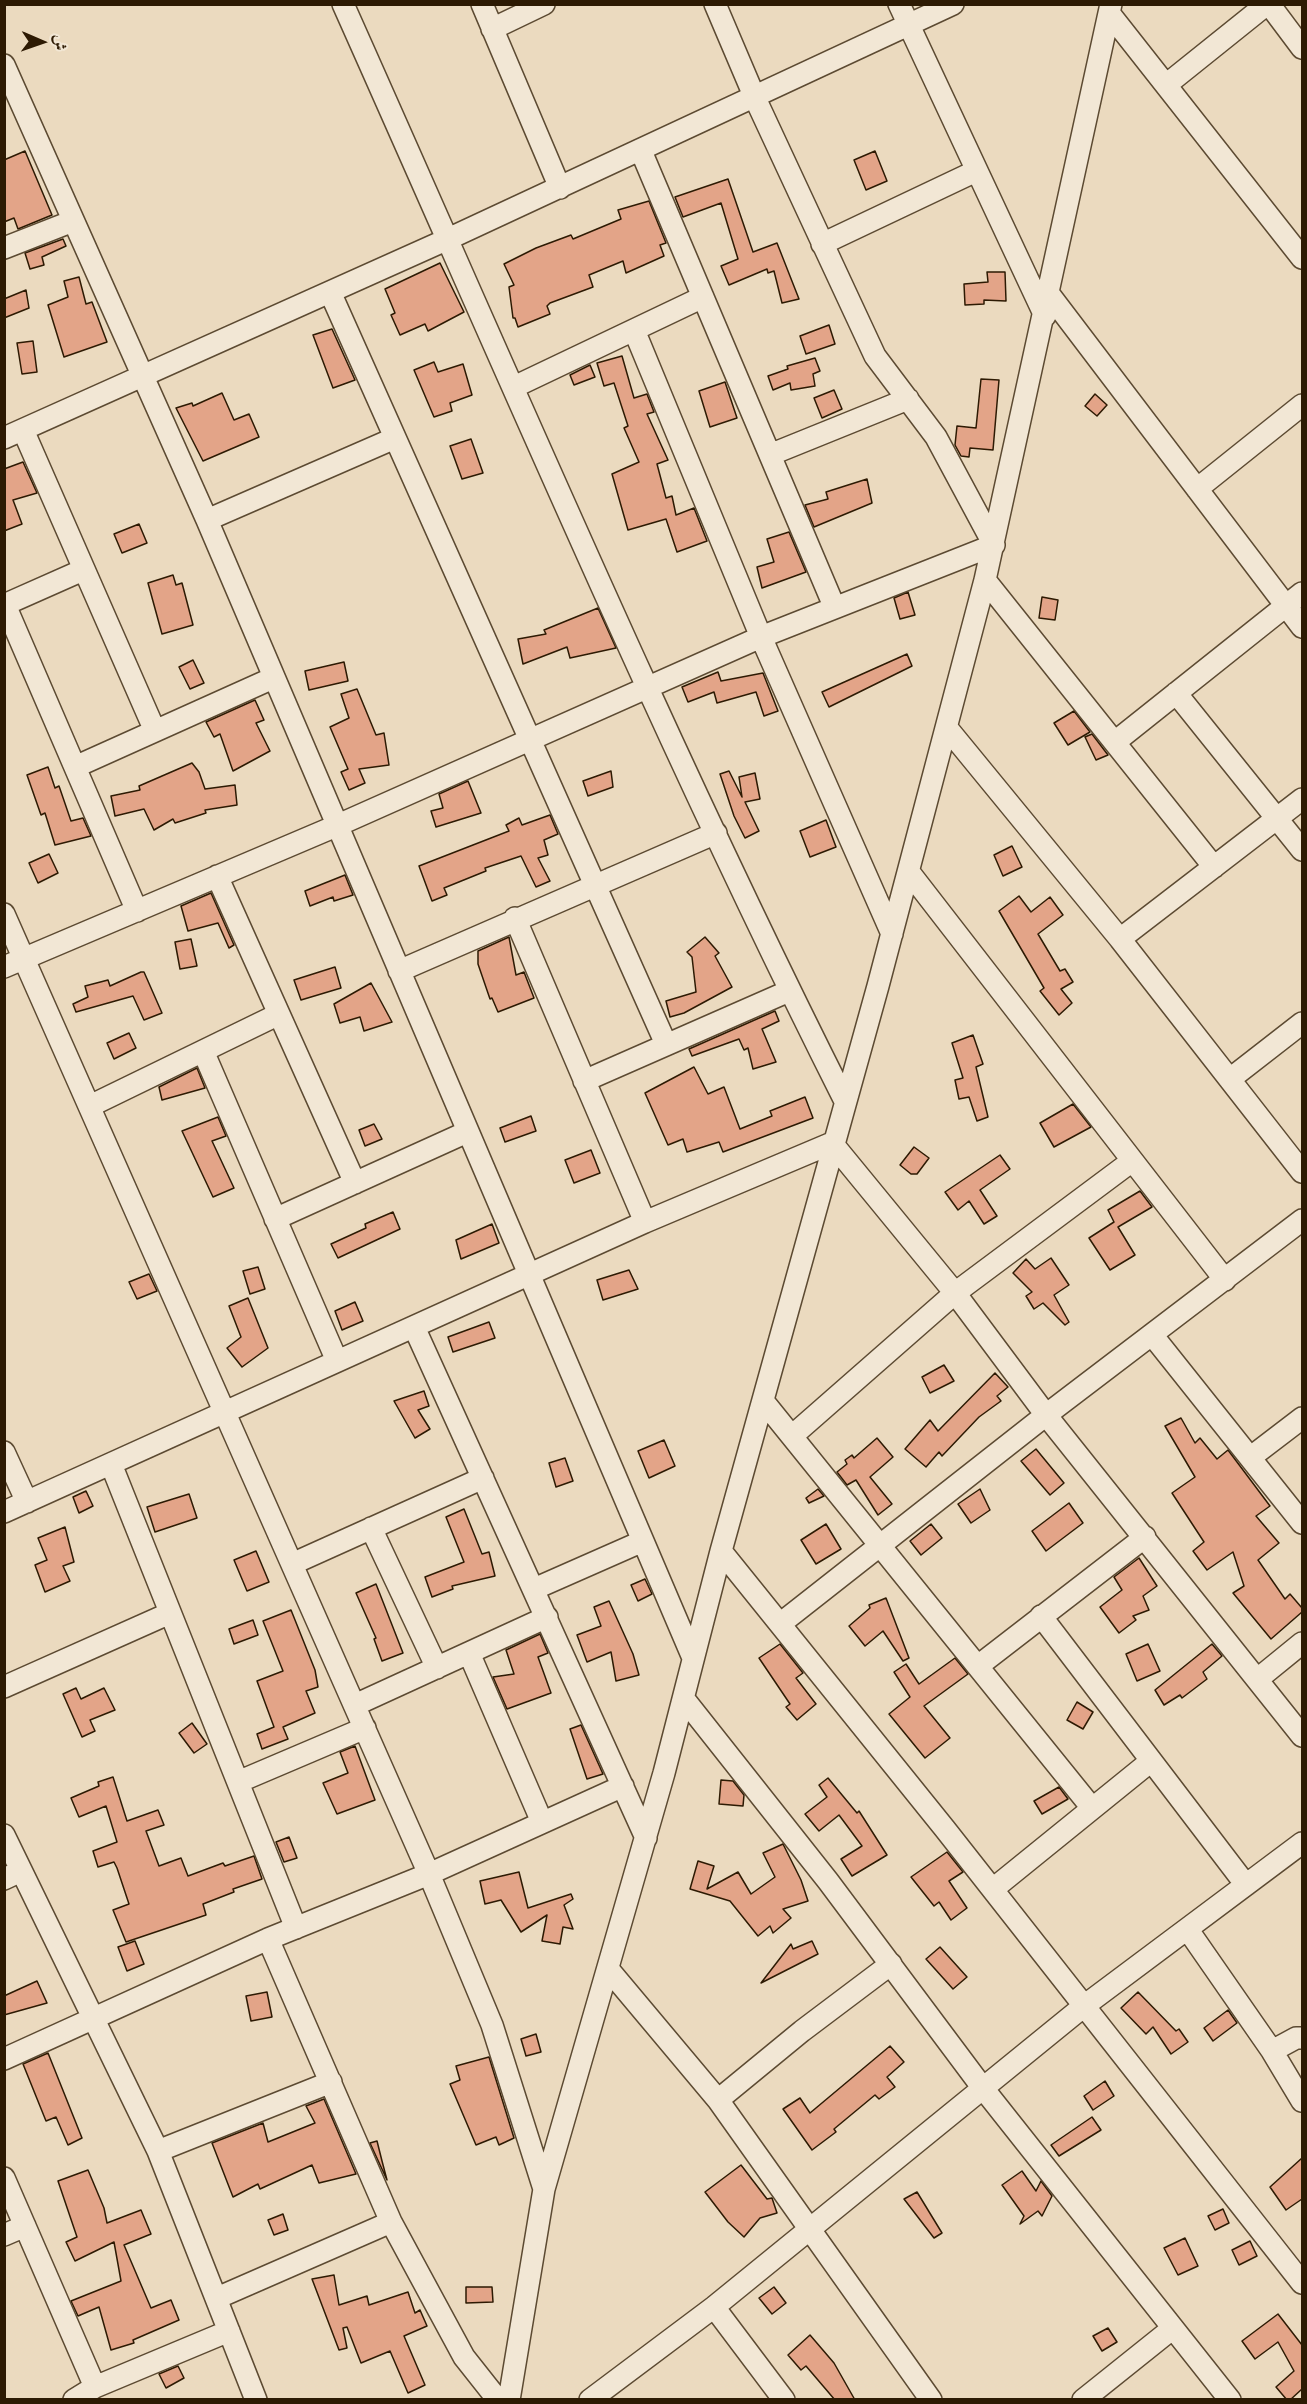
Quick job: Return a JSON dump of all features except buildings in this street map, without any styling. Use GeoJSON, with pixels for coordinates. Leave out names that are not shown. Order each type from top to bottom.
{"type":"FeatureCollection","features":[{"type":"Feature","properties":{"kind":"street"},"geometry":{"type":"LineString","coordinates":[[343,4],[647,686],[789,991],[845,1101]]}},
{"type":"Feature","properties":{"kind":"street"},"geometry":{"type":"LineString","coordinates":[[482,4],[560,188]]}},
{"type":"Feature","properties":{"kind":"street"},"geometry":{"type":"LineString","coordinates":[[492,29],[544,4]]}},
{"type":"Feature","properties":{"kind":"street"},"geometry":{"type":"LineString","coordinates":[[714,4],[755,98],[875,356],[888,377],[908,399],[936,437],[994,545]]}},
{"type":"Feature","properties":{"kind":"street"},"geometry":{"type":"LineString","coordinates":[[899,4],[1045,316]]}},
{"type":"Feature","properties":{"kind":"street"},"geometry":{"type":"LineString","coordinates":[[155,731],[83,570],[14,434],[560,188],[953,4]]}},
{"type":"Feature","properties":{"kind":"street"},"geometry":{"type":"LineString","coordinates":[[1166,85],[1268,4],[1302,48]]}},
{"type":"Feature","properties":{"kind":"street"},"geometry":{"type":"LineString","coordinates":[[1110,9],[1166,85],[1302,258]]}},
{"type":"Feature","properties":{"kind":"street"},"geometry":{"type":"LineString","coordinates":[[509,2400],[544,2188],[646,1838],[721,1551],[764,1402],[832,1143],[909,872],[986,580],[1110,9]]}},
{"type":"Feature","properties":{"kind":"street"},"geometry":{"type":"LineString","coordinates":[[4,65],[207,520],[693,1658]]}},
{"type":"Feature","properties":{"kind":"street"},"geometry":{"type":"LineString","coordinates":[[640,151],[772,454],[834,606]]}},
{"type":"Feature","properties":{"kind":"street"},"geometry":{"type":"LineString","coordinates":[[822,244],[976,171]]}},
{"type":"Feature","properties":{"kind":"street"},"geometry":{"type":"LineString","coordinates":[[4,248],[73,221]]}},
{"type":"Feature","properties":{"kind":"street"},"geometry":{"type":"LineString","coordinates":[[330,292],[666,1044]]}},
{"type":"Feature","properties":{"kind":"street"},"geometry":{"type":"LineString","coordinates":[[1049,294],[1302,627]]}},
{"type":"Feature","properties":{"kind":"street"},"geometry":{"type":"LineString","coordinates":[[514,387],[703,297]]}},
{"type":"Feature","properties":{"kind":"street"},"geometry":{"type":"LineString","coordinates":[[634,330],[762,637],[892,934]]}},
{"type":"Feature","properties":{"kind":"street"},"geometry":{"type":"LineString","coordinates":[[772,454],[908,399]]}},
{"type":"Feature","properties":{"kind":"street"},"geometry":{"type":"LineString","coordinates":[[1197,489],[1302,405]]}},
{"type":"Feature","properties":{"kind":"street"},"geometry":{"type":"LineString","coordinates":[[207,520],[395,438]]}},
{"type":"Feature","properties":{"kind":"street"},"geometry":{"type":"LineString","coordinates":[[4,967],[336,826],[647,686],[834,606],[994,545]]}},
{"type":"Feature","properties":{"kind":"street"},"geometry":{"type":"LineString","coordinates":[[83,570],[5,605],[137,911]]}},
{"type":"Feature","properties":{"kind":"street"},"geometry":{"type":"LineString","coordinates":[[986,580],[1214,867]]}},
{"type":"Feature","properties":{"kind":"street"},"geometry":{"type":"LineString","coordinates":[[1115,742],[1302,593]]}},
{"type":"Feature","properties":{"kind":"street"},"geometry":{"type":"LineString","coordinates":[[75,766],[273,678]]}},
{"type":"Feature","properties":{"kind":"street"},"geometry":{"type":"LineString","coordinates":[[1176,693],[1302,850]]}},
{"type":"Feature","properties":{"kind":"street"},"geometry":{"type":"LineString","coordinates":[[947,728],[1120,939],[1302,1173]]}},
{"type":"Feature","properties":{"kind":"street"},"geometry":{"type":"LineString","coordinates":[[1120,939],[1302,799]]}},
{"type":"Feature","properties":{"kind":"street"},"geometry":{"type":"LineString","coordinates":[[399,971],[515,918],[716,833]]}},
{"type":"Feature","properties":{"kind":"street"},"geometry":{"type":"LineString","coordinates":[[909,872],[1225,1280]]}},
{"type":"Feature","properties":{"kind":"street"},"geometry":{"type":"LineString","coordinates":[[217,876],[277,1015],[355,1183]]}},
{"type":"Feature","properties":{"kind":"street"},"geometry":{"type":"LineString","coordinates":[[4,914],[429,1874],[492,2025],[544,2188]]}},
{"type":"Feature","properties":{"kind":"street"},"geometry":{"type":"LineString","coordinates":[[515,918],[645,1222]]}},
{"type":"Feature","properties":{"kind":"street"},"geometry":{"type":"LineString","coordinates":[[584,1081],[789,991]]}},
{"type":"Feature","properties":{"kind":"street"},"geometry":{"type":"LineString","coordinates":[[90,1106],[277,1015]]}},
{"type":"Feature","properties":{"kind":"street"},"geometry":{"type":"LineString","coordinates":[[1230,1079],[1302,1023]]}},
{"type":"Feature","properties":{"kind":"street"},"geometry":{"type":"LineString","coordinates":[[203,1051],[337,1361]]}},
{"type":"Feature","properties":{"kind":"street"},"geometry":{"type":"LineString","coordinates":[[275,1219],[467,1132]]}},
{"type":"Feature","properties":{"kind":"street"},"geometry":{"type":"LineString","coordinates":[[4,1512],[645,1222],[832,1143]]}},
{"type":"Feature","properties":{"kind":"street"},"geometry":{"type":"LineString","coordinates":[[832,1143],[955,1293],[1046,1415],[1259,1678],[1302,1736]]}},
{"type":"Feature","properties":{"kind":"street"},"geometry":{"type":"LineString","coordinates":[[792,1436],[955,1293],[1132,1161]]}},
{"type":"Feature","properties":{"kind":"street"},"geometry":{"type":"LineString","coordinates":[[780,1624],[1046,1415],[1153,1336],[1302,1220]]}},
{"type":"Feature","properties":{"kind":"street"},"geometry":{"type":"LineString","coordinates":[[414,1327],[646,1838]]}},
{"type":"Feature","properties":{"kind":"street"},"geometry":{"type":"LineString","coordinates":[[1153,1336],[1302,1523]]}},
{"type":"Feature","properties":{"kind":"street"},"geometry":{"type":"LineString","coordinates":[[764,1402],[1092,1808]]}},
{"type":"Feature","properties":{"kind":"street"},"geometry":{"type":"LineString","coordinates":[[1251,1457],[1302,1418]]}},
{"type":"Feature","properties":{"kind":"street"},"geometry":{"type":"LineString","coordinates":[[4,1452],[27,1502]]}},
{"type":"Feature","properties":{"kind":"street"},"geometry":{"type":"LineString","coordinates":[[111,1464],[296,1928]]}},
{"type":"Feature","properties":{"kind":"street"},"geometry":{"type":"LineString","coordinates":[[292,1563],[483,1478]]}},
{"type":"Feature","properties":{"kind":"street"},"geometry":{"type":"LineString","coordinates":[[371,1528],[437,1668]]}},
{"type":"Feature","properties":{"kind":"street"},"geometry":{"type":"LineString","coordinates":[[978,1666],[1145,1537]]}},
{"type":"Feature","properties":{"kind":"street"},"geometry":{"type":"LineString","coordinates":[[534,1589],[643,1541]]}},
{"type":"Feature","properties":{"kind":"street"},"geometry":{"type":"LineString","coordinates":[[721,1551],[993,1890],[1302,2283]]}},
{"type":"Feature","properties":{"kind":"street"},"geometry":{"type":"LineString","coordinates":[[4,1687],[171,1613]]}},
{"type":"Feature","properties":{"kind":"street"},"geometry":{"type":"LineString","coordinates":[[1041,1616],[1246,1885]]}},
{"type":"Feature","properties":{"kind":"street"},"geometry":{"type":"LineString","coordinates":[[355,1705],[547,1617]]}},
{"type":"Feature","properties":{"kind":"street"},"geometry":{"type":"LineString","coordinates":[[1259,1678],[1302,1643]]}},
{"type":"Feature","properties":{"kind":"street"},"geometry":{"type":"LineString","coordinates":[[469,1653],[542,1822]]}},
{"type":"Feature","properties":{"kind":"street"},"geometry":{"type":"LineString","coordinates":[[684,1699],[765,1799],[982,2087],[1230,2400]]}},
{"type":"Feature","properties":{"kind":"street"},"geometry":{"type":"LineString","coordinates":[[238,1782],[365,1728]]}},
{"type":"Feature","properties":{"kind":"street"},"geometry":{"type":"LineString","coordinates":[[993,1890],[1151,1761]]}},
{"type":"Feature","properties":{"kind":"street"},"geometry":{"type":"LineString","coordinates":[[4,2059],[96,2020],[268,1940],[429,1874],[623,1786]]}},
{"type":"Feature","properties":{"kind":"street"},"geometry":{"type":"LineString","coordinates":[[4,1835],[13,1875],[96,2020],[158,2151],[256,2400]]}},
{"type":"Feature","properties":{"kind":"street"},"geometry":{"type":"LineString","coordinates":[[590,2400],[714,2307],[1084,2006],[1302,1843]]}},
{"type":"Feature","properties":{"kind":"street"},"geometry":{"type":"LineString","coordinates":[[1188,1930],[1272,2051],[1302,2101]]}},
{"type":"Feature","properties":{"kind":"street"},"geometry":{"type":"LineString","coordinates":[[268,1940],[391,2222],[464,2357],[498,2400]]}},
{"type":"Feature","properties":{"kind":"street"},"geometry":{"type":"LineString","coordinates":[[718,2100],[802,2031],[891,1964]]}},
{"type":"Feature","properties":{"kind":"street"},"geometry":{"type":"LineString","coordinates":[[609,1970],[718,2100],[808,2230],[931,2400]]}},
{"type":"Feature","properties":{"kind":"street"},"geometry":{"type":"LineString","coordinates":[[1272,2051],[1296,2038],[1302,2038]]}},
{"type":"Feature","properties":{"kind":"street"},"geometry":{"type":"LineString","coordinates":[[158,2151],[331,2082]]}},
{"type":"Feature","properties":{"kind":"street"},"geometry":{"type":"LineString","coordinates":[[4,2178],[95,2387]]}},
{"type":"Feature","properties":{"kind":"street"},"geometry":{"type":"LineString","coordinates":[[217,2298],[391,2222]]}},
{"type":"Feature","properties":{"kind":"street"},"geometry":{"type":"LineString","coordinates":[[4,2235],[25,2226]]}},
{"type":"Feature","properties":{"kind":"street"},"geometry":{"type":"LineString","coordinates":[[714,2307],[784,2400]]}},
{"type":"Feature","properties":{"kind":"street"},"geometry":{"type":"LineString","coordinates":[[1083,2400],[1173,2328]]}},
{"type":"Feature","properties":{"kind":"street"},"geometry":{"type":"LineString","coordinates":[[74,2400],[95,2387],[230,2331]]}}]}
